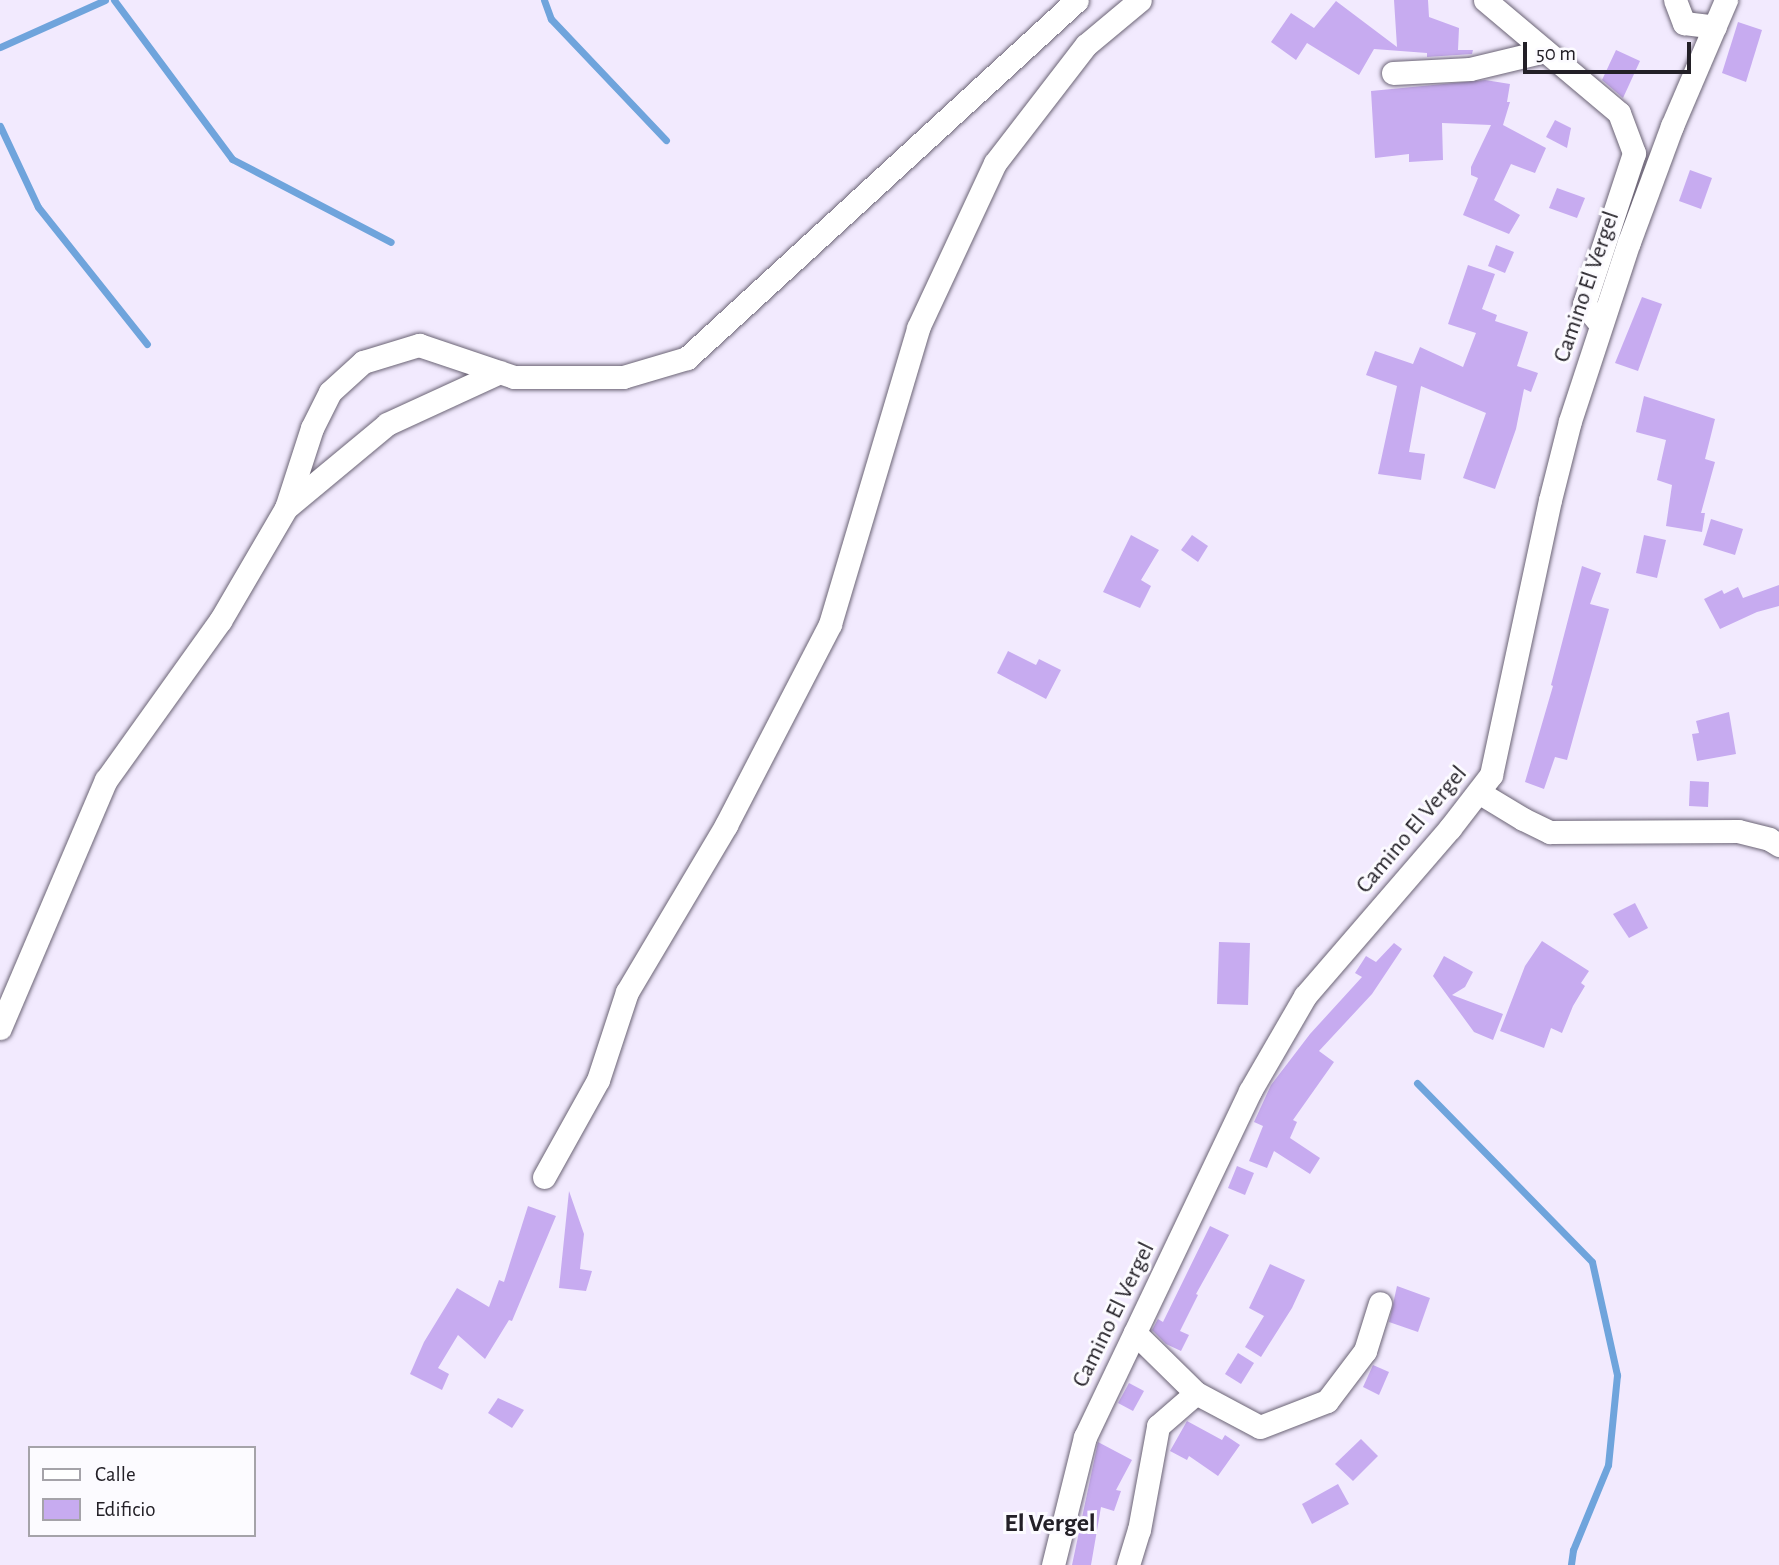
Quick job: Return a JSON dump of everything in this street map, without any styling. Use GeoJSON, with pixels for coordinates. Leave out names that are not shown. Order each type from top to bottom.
{"type":"FeatureCollection","features":[{"type":"Feature","properties":{"kind":"street"},"geometry":{"type":"LineString","coordinates":[[0,1028],[106,780],[220,621],[286,508],[312,428],[330,392],[363,362],[419,345],[514,376],[623,377],[687,358],[1077,0]]}},
{"type":"Feature","properties":{"kind":"street"},"geometry":{"type":"LineString","coordinates":[[544,1177],[598,1080],[627,992],[726,825],[830,624],[918,328],[995,163],[1086,45],[1140,0]]}},
{"type":"Feature","properties":{"kind":"street"},"geometry":{"type":"LineString","coordinates":[[1485,0],[1619,113],[1634,153],[1584,304],[1600,324]]}},
{"type":"Feature","properties":{"kind":"street"},"geometry":{"type":"LineString","coordinates":[[1675,0],[1684,23],[1715,27]]}},
{"type":"Feature","properties":{"kind":"street","name":"Camino El Vergel"},"geometry":{"type":"LineString","coordinates":[[1052,1565],[1085,1437],[1250,1091],[1305,996],[1480,793],[1491,775],[1498,754],[1550,500],[1600,324],[1672,126],[1727,0]]}},
{"type":"Feature","properties":{"kind":"street"},"geometry":{"type":"LineString","coordinates":[[1393,73],[1470,69],[1545,51]]}},
{"type":"Feature","properties":{"kind":"street"},"geometry":{"type":"LineString","coordinates":[[286,508],[387,424],[500,372]]}},
{"type":"Feature","properties":{"kind":"street"},"geometry":{"type":"LineString","coordinates":[[1480,793],[1550,832],[1738,831],[1769,839],[1779,845]]}},
{"type":"Feature","properties":{"kind":"street"},"geometry":{"type":"LineString","coordinates":[[1135,1332],[1195,1393],[1260,1427],[1327,1401],[1365,1351],[1381,1303]]}},
{"type":"Feature","properties":{"kind":"street"},"geometry":{"type":"LineString","coordinates":[[1128,1565],[1139,1530],[1158,1426],[1195,1393]]}},
{"type":"Feature","properties":{"kind":"building"},"geometry":{"type":"Polygon","coordinates":[[[1394,0],[1428,0],[1429,17],[1459,28],[1458,50],[1473,50],[1472,54],[1427,57],[1427,53],[1374,49],[1359,75],[1307,43],[1296,60],[1271,42],[1291,13],[1314,28],[1336,1],[1397,47],[1394,0]]]}},
{"type":"Feature","properties":{"kind":"building"},"geometry":{"type":"Polygon","coordinates":[[[1738,22],[1762,30],[1746,82],[1722,73],[1738,22]]]}},
{"type":"Feature","properties":{"kind":"building"},"geometry":{"type":"Polygon","coordinates":[[[1616,50],[1640,61],[1623,98],[1602,80],[1616,50]]]}},
{"type":"Feature","properties":{"kind":"building"},"geometry":{"type":"Polygon","coordinates":[[[1485,80],[1510,84],[1507,102],[1510,102],[1503,125],[1546,148],[1535,173],[1511,164],[1494,200],[1520,215],[1509,234],[1463,215],[1478,178],[1471,175],[1471,167],[1491,125],[1442,123],[1443,160],[1409,162],[1409,154],[1375,158],[1371,91],[1485,80]]]}},
{"type":"Feature","properties":{"kind":"building"},"geometry":{"type":"Polygon","coordinates":[[[1555,120],[1571,128],[1567,148],[1546,137],[1555,120]]]}},
{"type":"Feature","properties":{"kind":"building"},"geometry":{"type":"Polygon","coordinates":[[[1690,170],[1712,178],[1701,209],[1679,201],[1690,170]]]}},
{"type":"Feature","properties":{"kind":"building"},"geometry":{"type":"Polygon","coordinates":[[[1557,188],[1585,198],[1577,218],[1549,208],[1557,188]]]}},
{"type":"Feature","properties":{"kind":"building"},"geometry":{"type":"Polygon","coordinates":[[[1496,245],[1514,252],[1505,273],[1488,266],[1496,245]]]}},
{"type":"Feature","properties":{"kind":"building"},"geometry":{"type":"Polygon","coordinates":[[[1468,265],[1495,274],[1482,309],[1497,315],[1495,321],[1528,332],[1517,366],[1538,373],[1531,392],[1524,389],[1516,429],[1495,489],[1463,478],[1486,413],[1421,386],[1409,452],[1425,454],[1421,480],[1378,474],[1397,386],[1366,375],[1375,351],[1413,364],[1420,347],[1463,367],[1476,333],[1448,324],[1468,265]]]}},
{"type":"Feature","properties":{"kind":"building"},"geometry":{"type":"Polygon","coordinates":[[[1642,297],[1662,304],[1638,371],[1615,363],[1642,297]]]}},
{"type":"Feature","properties":{"kind":"building"},"geometry":{"type":"Polygon","coordinates":[[[1644,396],[1715,419],[1705,459],[1715,462],[1701,513],[1705,513],[1702,532],[1666,526],[1672,485],[1657,480],[1666,440],[1636,432],[1644,396]]]}},
{"type":"Feature","properties":{"kind":"building"},"geometry":{"type":"Polygon","coordinates":[[[1711,519],[1743,529],[1735,555],[1703,545],[1711,519]]]}},
{"type":"Feature","properties":{"kind":"building"},"geometry":{"type":"Polygon","coordinates":[[[1131,535],[1159,550],[1141,580],[1151,586],[1140,608],[1103,592],[1131,535]]]}},
{"type":"Feature","properties":{"kind":"building"},"geometry":{"type":"Polygon","coordinates":[[[1192,535],[1208,546],[1198,562],[1181,550],[1192,535]]]}},
{"type":"Feature","properties":{"kind":"building"},"geometry":{"type":"Polygon","coordinates":[[[1644,535],[1666,540],[1657,578],[1636,573],[1644,535]]]}},
{"type":"Feature","properties":{"kind":"building"},"geometry":{"type":"Polygon","coordinates":[[[1582,566],[1601,573],[1590,604],[1609,609],[1567,760],[1555,757],[1544,789],[1525,782],[1553,686],[1551,685],[1582,566]]]}},
{"type":"Feature","properties":{"kind":"building"},"geometry":{"type":"Polygon","coordinates":[[[1779,585],[1779,606],[1757,612],[1720,629],[1704,599],[1722,590],[1724,594],[1738,587],[1743,598],[1779,585]]]}},
{"type":"Feature","properties":{"kind":"building"},"geometry":{"type":"Polygon","coordinates":[[[1008,651],[1036,665],[1039,659],[1061,670],[1046,699],[997,673],[1008,651]]]}},
{"type":"Feature","properties":{"kind":"building"},"geometry":{"type":"Polygon","coordinates":[[[1729,712],[1736,754],[1697,761],[1692,734],[1699,733],[1696,721],[1729,712]]]}},
{"type":"Feature","properties":{"kind":"building"},"geometry":{"type":"Polygon","coordinates":[[[1690,781],[1709,782],[1708,807],[1689,806],[1690,781]]]}},
{"type":"Feature","properties":{"kind":"building"},"geometry":{"type":"Polygon","coordinates":[[[1635,903],[1648,928],[1629,938],[1613,914],[1635,903]]]}},
{"type":"Feature","properties":{"kind":"building"},"geometry":{"type":"Polygon","coordinates":[[[1542,941],[1589,971],[1581,983],[1585,986],[1562,1033],[1551,1028],[1544,1048],[1500,1031],[1525,966],[1542,941]]]}},
{"type":"Feature","properties":{"kind":"building"},"geometry":{"type":"Polygon","coordinates":[[[1219,942],[1250,943],[1248,1005],[1217,1004],[1219,942]]]}},
{"type":"Feature","properties":{"kind":"building"},"geometry":{"type":"Polygon","coordinates":[[[1394,943],[1402,949],[1372,994],[1319,1051],[1334,1062],[1293,1120],[1297,1122],[1290,1138],[1320,1158],[1310,1174],[1274,1151],[1267,1168],[1249,1161],[1263,1126],[1254,1122],[1271,1085],[1310,1034],[1362,977],[1355,973],[1366,956],[1376,962],[1394,943]]]}},
{"type":"Feature","properties":{"kind":"building"},"geometry":{"type":"Polygon","coordinates":[[[1444,956],[1473,972],[1465,987],[1452,995],[1503,1014],[1493,1040],[1474,1032],[1433,976],[1444,956]]]}},
{"type":"Feature","properties":{"kind":"building"},"geometry":{"type":"Polygon","coordinates":[[[1237,1166],[1254,1173],[1245,1195],[1228,1188],[1237,1166]]]}},
{"type":"Feature","properties":{"kind":"building"},"geometry":{"type":"Polygon","coordinates":[[[569,1191],[584,1234],[580,1269],[592,1271],[586,1291],[559,1288],[569,1191]]]}},
{"type":"Feature","properties":{"kind":"building"},"geometry":{"type":"Polygon","coordinates":[[[528,1206],[556,1216],[512,1321],[509,1320],[485,1359],[458,1335],[438,1368],[449,1374],[442,1390],[410,1374],[424,1342],[457,1288],[489,1307],[499,1280],[504,1282],[528,1206]]]}},
{"type":"Feature","properties":{"kind":"building"},"geometry":{"type":"Polygon","coordinates":[[[1210,1226],[1229,1235],[1196,1294],[1198,1295],[1180,1331],[1189,1335],[1181,1351],[1166,1344],[1152,1330],[1158,1319],[1163,1322],[1210,1226]]]}},
{"type":"Feature","properties":{"kind":"building"},"geometry":{"type":"Polygon","coordinates":[[[1270,1264],[1305,1280],[1292,1308],[1261,1357],[1245,1347],[1264,1316],[1249,1308],[1270,1264]]]}},
{"type":"Feature","properties":{"kind":"building"},"geometry":{"type":"Polygon","coordinates":[[[1397,1286],[1430,1298],[1418,1332],[1389,1322],[1397,1286]]]}},
{"type":"Feature","properties":{"kind":"building"},"geometry":{"type":"Polygon","coordinates":[[[1238,1353],[1254,1363],[1241,1384],[1225,1374],[1238,1353]]]}},
{"type":"Feature","properties":{"kind":"building"},"geometry":{"type":"Polygon","coordinates":[[[1373,1365],[1389,1372],[1379,1395],[1363,1387],[1373,1365]]]}},
{"type":"Feature","properties":{"kind":"building"},"geometry":{"type":"Polygon","coordinates":[[[1129,1383],[1144,1391],[1133,1411],[1118,1403],[1129,1383]]]}},
{"type":"Feature","properties":{"kind":"building"},"geometry":{"type":"Polygon","coordinates":[[[498,1398],[524,1410],[512,1428],[488,1413],[498,1398]]]}},
{"type":"Feature","properties":{"kind":"building"},"geometry":{"type":"Polygon","coordinates":[[[1187,1421],[1222,1440],[1225,1435],[1240,1445],[1218,1476],[1189,1456],[1187,1460],[1170,1451],[1187,1421]]]}},
{"type":"Feature","properties":{"kind":"building"},"geometry":{"type":"Polygon","coordinates":[[[1361,1439],[1378,1456],[1353,1481],[1335,1464],[1361,1439]]]}},
{"type":"Feature","properties":{"kind":"building"},"geometry":{"type":"Polygon","coordinates":[[[1098,1442],[1132,1460],[1116,1490],[1121,1491],[1114,1511],[1101,1507],[1091,1565],[1072,1565],[1098,1442]]]}},
{"type":"Feature","properties":{"kind":"building"},"geometry":{"type":"Polygon","coordinates":[[[1338,1484],[1349,1504],[1312,1524],[1302,1504],[1338,1484]]]}},
{"type":"Feature","properties":{"kind":"waterway"},"geometry":{"type":"LineString","coordinates":[[0,47],[105,0]]}},
{"type":"Feature","properties":{"kind":"waterway"},"geometry":{"type":"LineString","coordinates":[[114,0],[232,159],[391,242]]}},
{"type":"Feature","properties":{"kind":"waterway"},"geometry":{"type":"LineString","coordinates":[[544,0],[551,19],[666,140]]}},
{"type":"Feature","properties":{"kind":"waterway"},"geometry":{"type":"LineString","coordinates":[[0,126],[38,207],[147,344]]}},
{"type":"Feature","properties":{"kind":"waterway"},"geometry":{"type":"LineString","coordinates":[[1417,1083],[1592,1262],[1617,1375],[1608,1465],[1573,1550],[1571,1565]]}},
{"type":"Feature","properties":{"kind":"district","name":"El Vergel"},"geometry":{"type":"Point","coordinates":[1050,1524]}}]}
